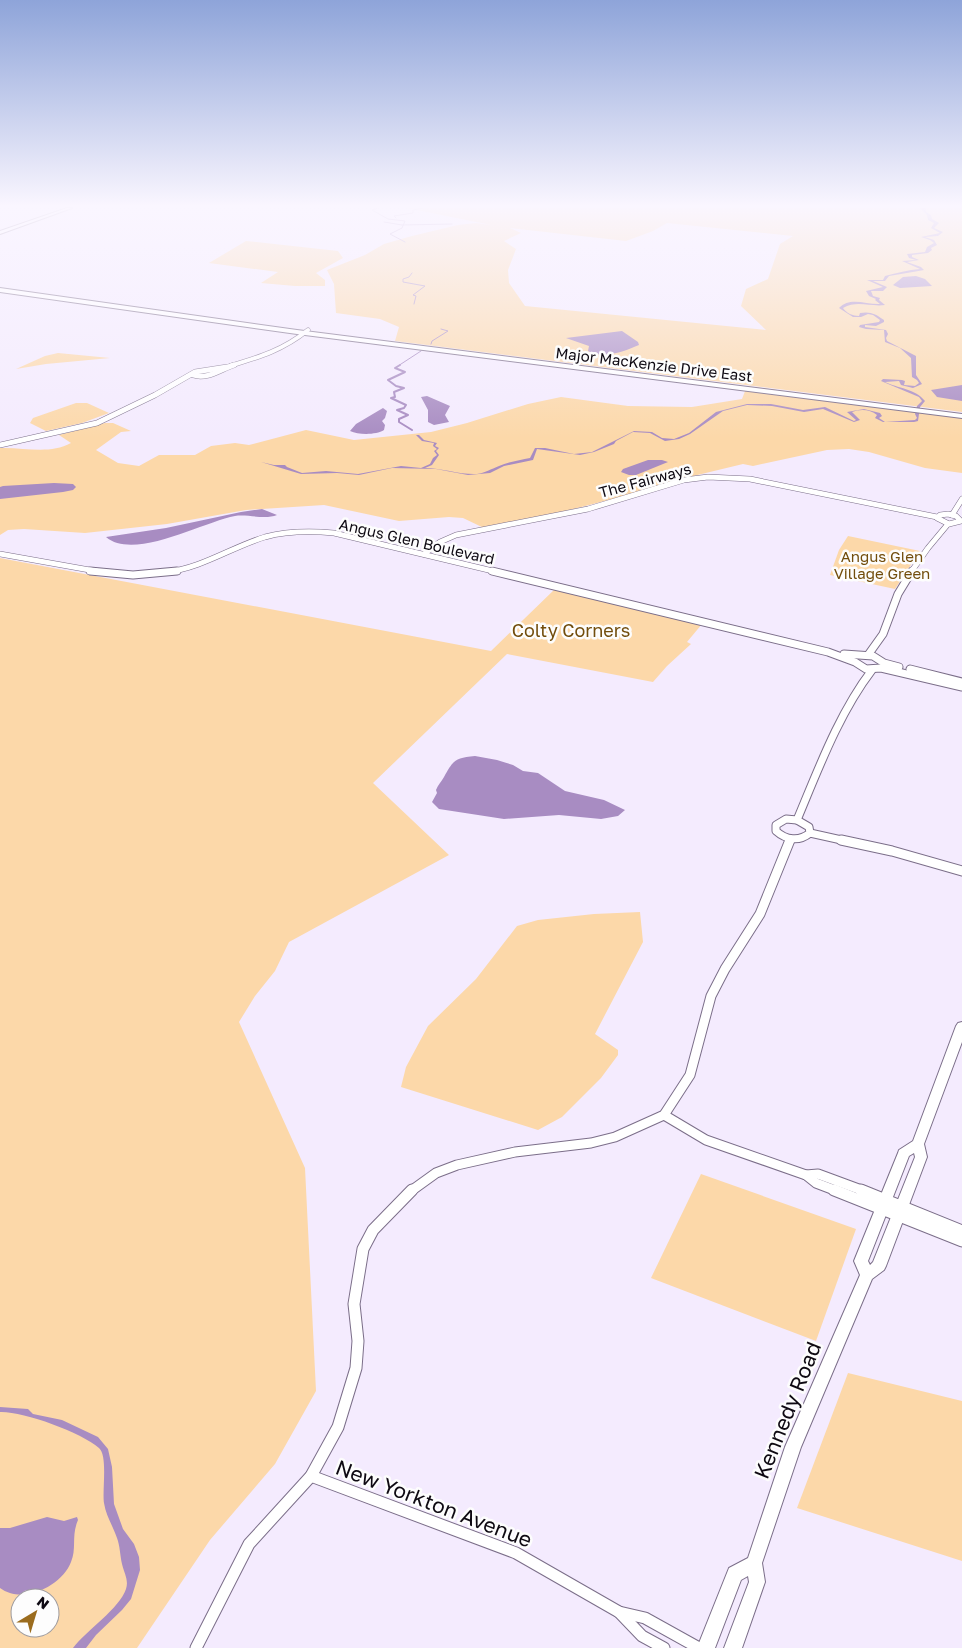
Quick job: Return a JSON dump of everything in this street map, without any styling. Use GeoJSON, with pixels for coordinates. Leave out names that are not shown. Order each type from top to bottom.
{"type":"FeatureCollection","features":[{"type":"Feature","properties":{"kind":"main road","name":"Major MacKenzie Drive East"},"geometry":{"type":"LineString","coordinates":[[0,290],[190,317],[962,416]]}},
{"type":"Feature","properties":{"kind":"main road","name":"Kennedy Road"},"geometry":{"type":"LineString","coordinates":[[734,1648],[757,1582],[754,1564],[793,1447],[867,1275],[879,1266],[921,1157],[918,1144],[962,1026]]}},
{"type":"Feature","properties":{"kind":"main road","name":"Kennedy Road"},"geometry":{"type":"LineString","coordinates":[[867,1275],[861,1261],[883,1204],[904,1152],[918,1144]]}},
{"type":"Feature","properties":{"kind":"main road"},"geometry":{"type":"LineString","coordinates":[[706,1648],[735,1574],[754,1564]]}},
{"type":"Feature","properties":{"kind":"street"},"geometry":{"type":"LineString","coordinates":[[177,383],[207,376],[210,373],[227,367],[273,353],[298,341],[309,332]]}},
{"type":"Feature","properties":{"kind":"street"},"geometry":{"type":"LineString","coordinates":[[0,445],[97,422],[193,375],[195,372],[227,367]]}},
{"type":"Feature","properties":{"kind":"street"},"geometry":{"type":"LineString","coordinates":[[203,371],[210,373]]}},
{"type":"Feature","properties":{"kind":"street"},"geometry":{"type":"LineString","coordinates":[[193,375],[198,377]]}},
{"type":"Feature","properties":{"kind":"street","name":"The Fairways"},"geometry":{"type":"LineString","coordinates":[[424,554],[440,542],[456,535],[588,509],[684,480],[708,477],[750,479],[938,517]]}},
{"type":"Feature","properties":{"kind":"street"},"geometry":{"type":"LineString","coordinates":[[952,515],[962,499]]}},
{"type":"Feature","properties":{"kind":"street"},"geometry":{"type":"LineString","coordinates":[[942,514],[952,515],[961,522],[948,524],[939,521],[938,517],[942,514]]}},
{"type":"Feature","properties":{"kind":"street"},"geometry":{"type":"LineString","coordinates":[[948,524],[937,534],[899,593],[878,646],[878,658],[883,666],[962,687]]}},
{"type":"Feature","properties":{"kind":"street","name":"Angus Glen Boulevard"},"geometry":{"type":"LineString","coordinates":[[0,554],[104,573],[145,575],[177,571],[198,565],[266,538],[307,532],[340,534],[828,652],[855,662],[861,667]]}},
{"type":"Feature","properties":{"kind":"street"},"geometry":{"type":"LineString","coordinates":[[855,662],[856,659],[878,646]]}},
{"type":"Feature","properties":{"kind":"street","name":"Angus Glen Boulevard"},"geometry":{"type":"LineString","coordinates":[[828,652],[878,658]]}},
{"type":"Feature","properties":{"kind":"street"},"geometry":{"type":"LineString","coordinates":[[797,820],[820,765],[863,679],[872,670],[883,666],[962,682]]}},
{"type":"Feature","properties":{"kind":"street"},"geometry":{"type":"LineString","coordinates":[[863,679],[861,667],[872,670]]}},
{"type":"Feature","properties":{"kind":"street"},"geometry":{"type":"LineString","coordinates":[[786,819],[797,820],[809,827],[810,833],[805,838],[790,839],[778,833],[776,825],[786,819]]}},
{"type":"Feature","properties":{"kind":"street"},"geometry":{"type":"LineString","coordinates":[[810,833],[960,869]]}},
{"type":"Feature","properties":{"kind":"street"},"geometry":{"type":"LineString","coordinates":[[196,1648],[249,1544],[311,1476],[338,1427],[353,1382],[358,1341],[354,1304],[363,1248],[373,1230],[394,1206],[436,1173],[457,1165],[515,1152],[576,1146],[615,1137],[664,1115],[690,1075],[711,996],[725,969],[760,914],[790,839]]}},
{"type":"Feature","properties":{"kind":"street"},"geometry":{"type":"LineString","coordinates":[[664,1115],[706,1140],[806,1175],[816,1183],[883,1204],[962,1241]]}},
{"type":"Feature","properties":{"kind":"street"},"geometry":{"type":"LineString","coordinates":[[900,1211],[962,1231]]}},
{"type":"Feature","properties":{"kind":"street","name":"New Yorkton Avenue"},"geometry":{"type":"LineString","coordinates":[[311,1476],[516,1553],[619,1612],[642,1636],[664,1648]]}},
{"type":"Feature","properties":{"kind":"street","name":"New Yorkton Avenue"},"geometry":{"type":"LineString","coordinates":[[619,1612],[645,1618],[699,1648]]}},
{"type":"Feature","properties":{"kind":"green space"},"geometry":{"type":"Polygon","coordinates":[[[283,285],[325,285],[325,286],[283,285]]]}},
{"type":"Feature","properties":{"kind":"green space"},"geometry":{"type":"Polygon","coordinates":[[[334,285],[510,285],[525,306],[766,330],[741,306],[746,289],[755,285],[962,285],[962,412],[395,341],[399,327],[380,319],[336,313],[334,285]]]}},
{"type":"Feature","properties":{"kind":"green space"},"geometry":{"type":"Polygon","coordinates":[[[58,353],[110,358],[16,369],[45,356],[58,353]]]}},
{"type":"Feature","properties":{"kind":"green space"},"geometry":{"type":"Polygon","coordinates":[[[747,386],[962,415],[962,473],[925,468],[869,452],[849,449],[827,450],[753,466],[743,464],[558,513],[484,528],[463,518],[449,517],[399,521],[324,505],[246,510],[167,524],[85,533],[24,529],[8,530],[0,535],[0,448],[45,450],[63,447],[71,443],[59,435],[105,423],[113,423],[131,431],[121,432],[96,450],[118,463],[139,466],[159,455],[195,455],[211,446],[235,443],[249,445],[306,430],[354,440],[431,432],[528,404],[561,397],[628,406],[692,407],[742,399],[747,386]]]}},
{"type":"Feature","properties":{"kind":"green space"},"geometry":{"type":"Polygon","coordinates":[[[76,403],[87,403],[109,413],[82,423],[46,431],[30,423],[33,418],[76,403]]]}},
{"type":"Feature","properties":{"kind":"green space","name":"Angus Glen Village Green"},"geometry":{"type":"Polygon","coordinates":[[[848,536],[920,551],[895,589],[830,575],[839,550],[848,536]]]}},
{"type":"Feature","properties":{"kind":"green space","name":"Colty Corners"},"geometry":{"type":"Polygon","coordinates":[[[0,558],[491,651],[555,589],[702,624],[687,642],[691,644],[653,682],[507,654],[373,783],[449,855],[289,942],[275,971],[255,996],[239,1022],[305,1168],[316,1391],[275,1464],[210,1540],[137,1648],[0,1648],[0,558]]]}},
{"type":"Feature","properties":{"kind":"green space"},"geometry":{"type":"Polygon","coordinates":[[[640,912],[643,942],[595,1034],[618,1050],[618,1055],[601,1078],[562,1117],[538,1130],[401,1087],[406,1067],[428,1026],[476,979],[517,926],[538,920],[594,914],[640,912]]]}},
{"type":"Feature","properties":{"kind":"green space"},"geometry":{"type":"Polygon","coordinates":[[[701,1174],[856,1229],[816,1341],[651,1278],[701,1174]]]}},
{"type":"Feature","properties":{"kind":"green space"},"geometry":{"type":"Polygon","coordinates":[[[848,1373],[962,1401],[962,1561],[797,1508],[848,1373]]]}},
{"type":"Feature","properties":{"kind":"shaded area"},"geometry":{"type":"Polygon","coordinates":[[[878,285],[887,287],[883,291],[871,291],[873,296],[880,298],[879,300],[885,305],[853,304],[843,308],[848,313],[854,315],[859,316],[860,313],[867,312],[881,318],[884,322],[876,326],[865,325],[865,327],[886,330],[888,334],[887,341],[916,356],[916,375],[922,384],[913,388],[901,385],[899,381],[885,382],[912,391],[925,401],[920,407],[918,421],[885,422],[915,420],[917,418],[915,414],[917,406],[922,401],[919,397],[881,381],[883,379],[902,380],[905,381],[904,385],[915,386],[919,383],[912,377],[911,358],[900,348],[885,342],[884,330],[859,327],[860,325],[879,322],[880,320],[873,315],[853,317],[839,308],[848,302],[880,304],[876,299],[869,296],[866,291],[883,287],[878,285]]]}},
{"type":"Feature","properties":{"kind":"shaded area"},"geometry":{"type":"Polygon","coordinates":[[[893,285],[931,285],[932,286],[900,288],[893,285]]]}},
{"type":"Feature","properties":{"kind":"shaded area"},"geometry":{"type":"Polygon","coordinates":[[[622,331],[638,342],[639,345],[614,354],[600,355],[588,351],[589,346],[566,338],[622,331]]]}},
{"type":"Feature","properties":{"kind":"shaded area"},"geometry":{"type":"Polygon","coordinates":[[[962,385],[962,401],[937,397],[931,390],[962,385]]]}},
{"type":"Feature","properties":{"kind":"shaded area"},"geometry":{"type":"Polygon","coordinates":[[[427,396],[450,406],[445,415],[449,422],[434,425],[428,422],[428,410],[421,397],[427,396]]]}},
{"type":"Feature","properties":{"kind":"shaded area"},"geometry":{"type":"Polygon","coordinates":[[[747,404],[771,404],[803,410],[825,407],[854,421],[856,420],[847,412],[858,410],[852,412],[860,420],[854,422],[823,409],[804,412],[772,406],[747,405],[723,411],[690,434],[679,439],[665,441],[650,433],[633,432],[614,444],[594,452],[580,455],[537,449],[533,460],[504,466],[490,473],[468,475],[436,469],[392,468],[359,475],[337,473],[301,474],[261,462],[285,465],[302,473],[326,471],[358,474],[401,466],[421,468],[430,464],[437,455],[434,451],[437,449],[433,446],[434,443],[422,441],[416,435],[419,435],[424,440],[437,443],[435,446],[439,448],[436,451],[439,455],[432,465],[425,468],[438,469],[477,474],[506,463],[530,458],[535,448],[545,448],[574,454],[592,452],[634,431],[652,432],[662,438],[674,439],[689,433],[716,412],[747,404]]]}},
{"type":"Feature","properties":{"kind":"shaded area"},"geometry":{"type":"Polygon","coordinates":[[[383,408],[387,411],[382,421],[385,425],[384,430],[367,434],[350,431],[356,424],[383,408]]]}},
{"type":"Feature","properties":{"kind":"shaded area"},"geometry":{"type":"Polygon","coordinates":[[[864,409],[880,413],[882,416],[879,418],[885,422],[875,418],[877,415],[874,413],[858,410],[864,409]]]}},
{"type":"Feature","properties":{"kind":"shaded area"},"geometry":{"type":"Polygon","coordinates":[[[648,460],[668,462],[636,475],[621,472],[623,469],[648,460]]]}},
{"type":"Feature","properties":{"kind":"shaded area"},"geometry":{"type":"Polygon","coordinates":[[[54,483],[73,484],[76,487],[73,490],[63,492],[0,499],[0,487],[3,486],[54,483]]]}},
{"type":"Feature","properties":{"kind":"shaded area"},"geometry":{"type":"Polygon","coordinates":[[[262,509],[277,515],[267,517],[235,516],[169,538],[133,545],[118,543],[106,537],[166,528],[262,509]]]}},
{"type":"Feature","properties":{"kind":"shaded area"},"geometry":{"type":"Polygon","coordinates":[[[475,756],[513,765],[523,771],[538,773],[565,791],[604,800],[625,810],[618,816],[601,819],[559,815],[504,819],[439,809],[432,802],[437,793],[437,788],[450,767],[458,759],[475,756]]]}},
{"type":"Feature","properties":{"kind":"shaded area"},"geometry":{"type":"Polygon","coordinates":[[[0,1407],[28,1409],[33,1414],[62,1420],[98,1437],[108,1449],[112,1467],[114,1504],[123,1529],[134,1544],[139,1557],[140,1570],[131,1599],[86,1648],[73,1648],[117,1604],[127,1586],[118,1541],[104,1503],[102,1452],[90,1442],[66,1429],[22,1415],[0,1412],[0,1407]]]}},
{"type":"Feature","properties":{"kind":"shaded area"},"geometry":{"type":"Polygon","coordinates":[[[47,1517],[64,1521],[77,1517],[73,1557],[66,1571],[59,1579],[45,1588],[10,1588],[10,1593],[0,1588],[0,1528],[10,1528],[47,1517]]]}},
{"type":"Feature","properties":{"kind":"waterway"},"geometry":{"type":"LineString","coordinates":[[414,304],[416,296],[413,295],[425,286],[419,285]]}},
{"type":"Feature","properties":{"kind":"waterway"},"geometry":{"type":"LineString","coordinates":[[431,344],[432,341],[448,331],[441,329]]}},
{"type":"Feature","properties":{"kind":"waterway"},"geometry":{"type":"LineString","coordinates":[[398,366],[421,351]]}},
{"type":"Feature","properties":{"kind":"waterway"},"geometry":{"type":"LineString","coordinates":[[400,365],[395,368],[405,372],[388,380],[396,386],[404,388],[394,392],[395,397],[391,398],[406,405],[404,408],[397,410],[408,415],[399,419],[399,422],[412,430]]}}]}
